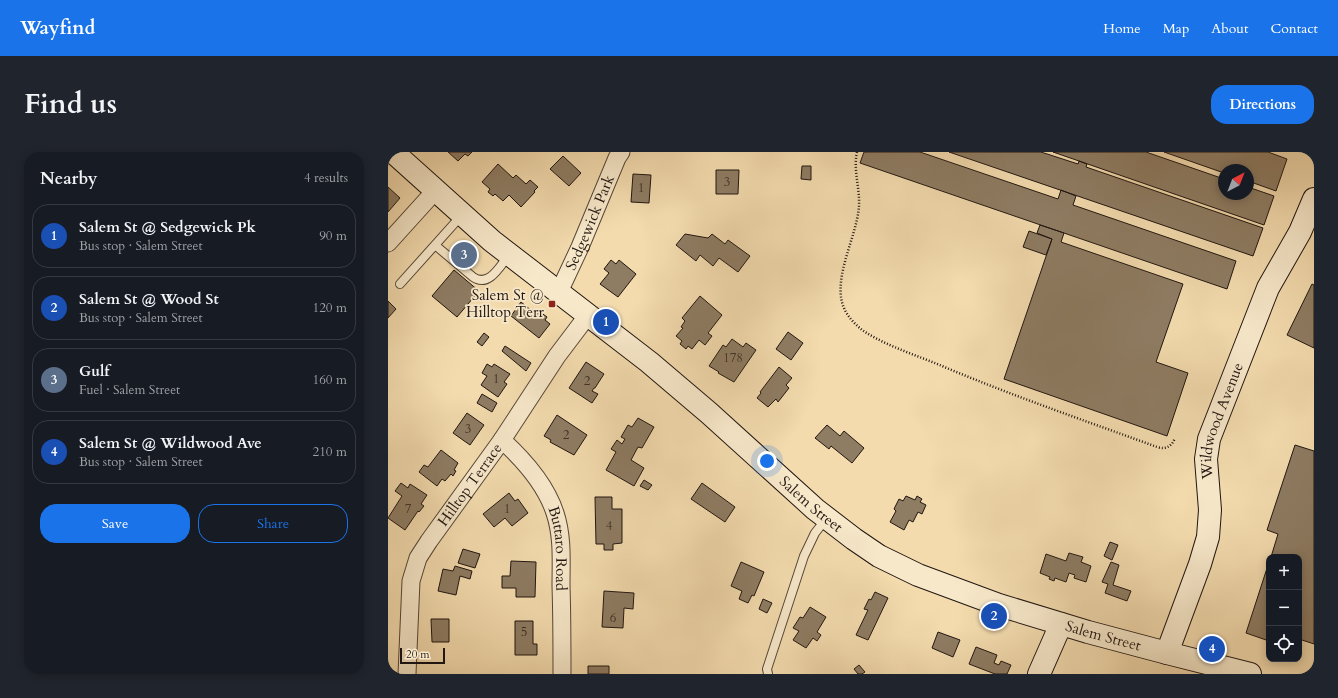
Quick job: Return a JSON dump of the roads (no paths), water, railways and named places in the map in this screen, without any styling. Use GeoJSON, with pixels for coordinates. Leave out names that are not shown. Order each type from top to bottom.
{"type":"FeatureCollection","features":[{"type":"Feature","properties":{"kind":"street","name":"Salem Street"},"geometry":{"type":"LineString","coordinates":[[393,152],[462,215],[509,255],[649,362],[709,412],[826,518],[879,556],[918,575],[977,598],[1061,624],[1250,674]]}},
{"type":"Feature","properties":{"kind":"street","name":"Sedgewick Park"},"geometry":{"type":"LineString","coordinates":[[559,292],[580,247],[617,158],[621,152]]}},
{"type":"Feature","properties":{"kind":"street"},"geometry":{"type":"LineString","coordinates":[[388,243],[436,191]]}},
{"type":"Feature","properties":{"kind":"street","name":"Wildwood Avenue"},"geometry":{"type":"LineString","coordinates":[[1167,653],[1204,552],[1209,533],[1210,510],[1206,459],[1209,439],[1268,288],[1300,232],[1314,200]]}},
{"type":"Feature","properties":{"kind":"street","name":"Hilltop Terrace"},"geometry":{"type":"LineString","coordinates":[[407,674],[410,592],[413,572],[418,558],[502,440],[557,356],[588,315]]}},
{"type":"Feature","properties":{"kind":"street","name":"Buttaro Road"},"geometry":{"type":"LineString","coordinates":[[502,440],[517,453],[535,476],[550,500],[556,515],[561,545],[562,674]]}},
{"type":"Feature","properties":{"kind":"street"},"geometry":{"type":"LineString","coordinates":[[1039,674],[1061,624]]}},
{"type":"Feature","properties":{"kind":"lane"},"geometry":{"type":"LineString","coordinates":[[400,284],[462,215]]}},
{"type":"Feature","properties":{"kind":"lane"},"geometry":{"type":"LineString","coordinates":[[435,245],[473,277],[480,280],[486,280],[490,277],[509,255]]}},
{"type":"Feature","properties":{"kind":"lane"},"geometry":{"type":"LineString","coordinates":[[768,674],[766,669],[804,556],[815,533],[826,518]]}},
{"type":"Feature","properties":{"kind":"place","name":"Gulf"},"geometry":{"type":"Point","coordinates":[464,255]}},
{"type":"Feature","properties":{"kind":"place","name":"Salem St @ Hilltop Terr"},"geometry":{"type":"Point","coordinates":[552,304]}},
{"type":"Feature","properties":{"kind":"place","name":"Salem St @ Sedgewick Pk"},"geometry":{"type":"Point","coordinates":[606,322]}},
{"type":"Feature","properties":{"kind":"place","name":"Salem St @ Wood St"},"geometry":{"type":"Point","coordinates":[994,616]}},
{"type":"Feature","properties":{"kind":"place","name":"Salem St @ Wildwood Ave"},"geometry":{"type":"Point","coordinates":[1212,649]}}]}
